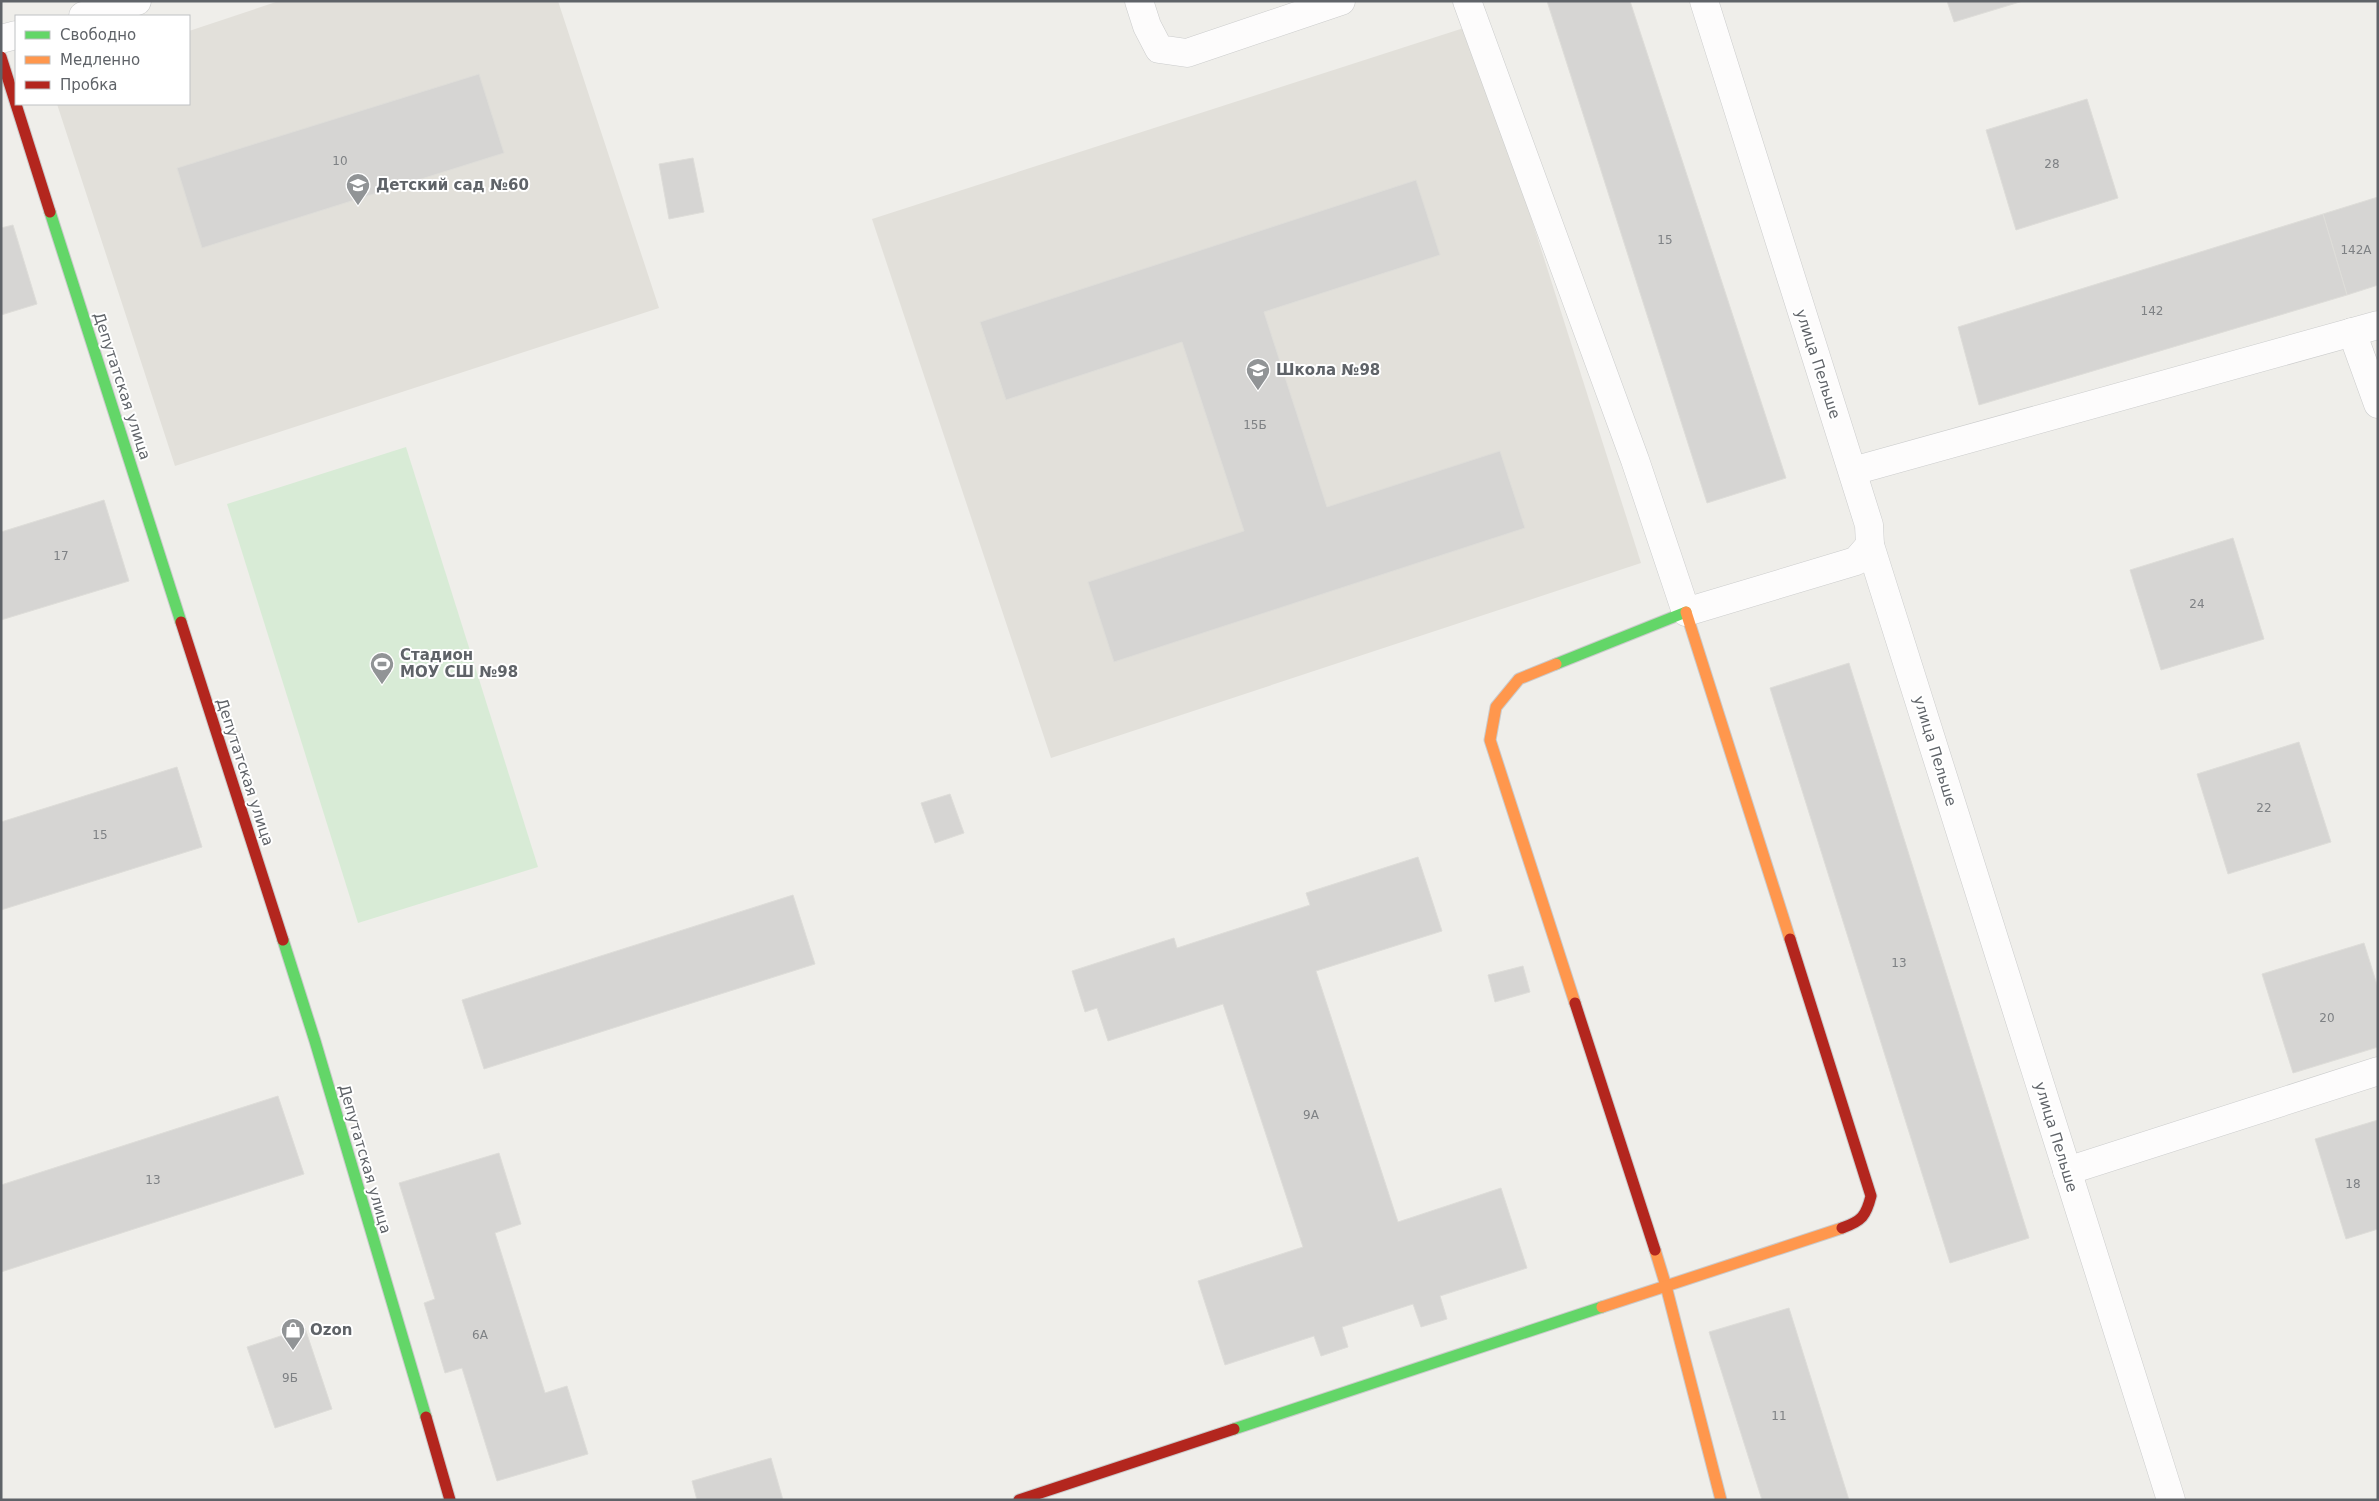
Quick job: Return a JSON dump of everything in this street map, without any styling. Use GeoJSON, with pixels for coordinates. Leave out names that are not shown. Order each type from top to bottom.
{"type":"FeatureCollection","features":[{"type":"Feature","properties":{"kind":"street"},"geometry":{"type":"LineString","coordinates":[[87,15],[137,1]]}},
{"type":"Feature","properties":{"kind":"street"},"geometry":{"type":"LineString","coordinates":[[1139,1],[1147,26],[1160,48],[1187,53],[1341,1]]}},
{"type":"Feature","properties":{"kind":"street"},"geometry":{"type":"LineString","coordinates":[[1019,1500],[1854,1224],[1867,1213],[1871,1196],[1686,612],[1635,460],[1467,1]]}},
{"type":"Feature","properties":{"kind":"street","name":"улица Пельше"},"geometry":{"type":"LineString","coordinates":[[1704,1],[1869,525],[1870,545],[2171,1500]]}},
{"type":"Feature","properties":{"kind":"street"},"geometry":{"type":"LineString","coordinates":[[1,39],[15,35]]}},
{"type":"Feature","properties":{"kind":"street","name":"Депутатская улица"},"geometry":{"type":"LineString","coordinates":[[1,57],[15,101]]}},
{"type":"Feature","properties":{"kind":"street","name":"Депутатская улица"},"geometry":{"type":"LineString","coordinates":[[16,105],[314,1041],[450,1500]]}},
{"type":"Feature","properties":{"kind":"street"},"geometry":{"type":"LineString","coordinates":[[1852,472],[2365,328],[2378,404]]}},
{"type":"Feature","properties":{"kind":"street"},"geometry":{"type":"LineString","coordinates":[[1721,1500],[1666,1286],[1490,740],[1496,707],[1519,679],[1686,612],[1856,561],[1870,545]]}},
{"type":"Feature","properties":{"kind":"street"},"geometry":{"type":"LineString","coordinates":[[2067,1171],[2378,1071]]}},
{"type":"Feature","properties":{"kind":"shaded area","name":"Детский сад №60"},"geometry":{"type":"Polygon","coordinates":[[[279,1],[558,1],[659,308],[175,466],[57,105],[190,105],[190,31],[279,1]]]}},
{"type":"Feature","properties":{"kind":"shaded area","name":"Школа №98"},"geometry":{"type":"Polygon","coordinates":[[[1470,26],[1641,563],[1051,758],[872,219],[1470,26]]]}},
{"type":"Feature","properties":{"kind":"green space","name":"Стадион МОУ СШ №98"},"geometry":{"type":"Polygon","coordinates":[[[406,447],[538,867],[358,923],[227,504],[406,447]]]}},
{"type":"Feature","properties":{"kind":"building"},"geometry":{"type":"Polygon","coordinates":[[[1547,1],[1630,1],[1786,478],[1707,503],[1547,1]]]}},
{"type":"Feature","properties":{"kind":"building"},"geometry":{"type":"Polygon","coordinates":[[[1947,1],[2023,1],[1954,22],[1947,1]]]}},
{"type":"Feature","properties":{"kind":"building"},"geometry":{"type":"Polygon","coordinates":[[[479,74],[504,153],[202,248],[177,168],[479,74]]]}},
{"type":"Feature","properties":{"kind":"building"},"geometry":{"type":"Polygon","coordinates":[[[2087,99],[2118,198],[2016,230],[1986,130],[2087,99]]]}},
{"type":"Feature","properties":{"kind":"building"},"geometry":{"type":"Polygon","coordinates":[[[693,158],[704,212],[669,219],[659,164],[693,158]]]}},
{"type":"Feature","properties":{"kind":"building"},"geometry":{"type":"Polygon","coordinates":[[[1416,180],[1440,255],[1264,312],[1327,507],[1500,451],[1525,528],[1114,662],[1088,582],[1244,531],[1182,342],[1006,400],[980,322],[1416,180]]]}},
{"type":"Feature","properties":{"kind":"building"},"geometry":{"type":"Polygon","coordinates":[[[2378,197],[2378,285],[2347,295],[2323,214],[2378,197]]]}},
{"type":"Feature","properties":{"kind":"building"},"geometry":{"type":"Polygon","coordinates":[[[2323,214],[2347,295],[1979,405],[1958,327],[2323,214]]]}},
{"type":"Feature","properties":{"kind":"building"},"geometry":{"type":"Polygon","coordinates":[[[13,225],[37,304],[1,315],[1,228],[13,225]]]}},
{"type":"Feature","properties":{"kind":"building"},"geometry":{"type":"Polygon","coordinates":[[[104,500],[129,581],[1,620],[1,532],[104,500]]]}},
{"type":"Feature","properties":{"kind":"building"},"geometry":{"type":"Polygon","coordinates":[[[2233,538],[2264,639],[2161,670],[2130,570],[2233,538]]]}},
{"type":"Feature","properties":{"kind":"building"},"geometry":{"type":"Polygon","coordinates":[[[1849,663],[2029,1238],[1950,1263],[1770,688],[1849,663]]]}},
{"type":"Feature","properties":{"kind":"building"},"geometry":{"type":"Polygon","coordinates":[[[2299,742],[2331,842],[2228,874],[2197,774],[2299,742]]]}},
{"type":"Feature","properties":{"kind":"building"},"geometry":{"type":"Polygon","coordinates":[[[177,767],[202,847],[1,910],[1,822],[177,767]]]}},
{"type":"Feature","properties":{"kind":"building"},"geometry":{"type":"Polygon","coordinates":[[[950,794],[964,833],[935,843],[921,803],[950,794]]]}},
{"type":"Feature","properties":{"kind":"building"},"geometry":{"type":"Polygon","coordinates":[[[1418,857],[1442,931],[1316,971],[1398,1222],[1501,1188],[1527,1268],[1440,1296],[1447,1319],[1421,1327],[1413,1304],[1342,1327],[1348,1347],[1321,1356],[1314,1336],[1225,1365],[1198,1281],[1303,1247],[1223,1004],[1108,1041],[1097,1008],[1085,1012],[1072,971],[1174,938],[1177,948],[1310,905],[1306,893],[1418,857]]]}},
{"type":"Feature","properties":{"kind":"building"},"geometry":{"type":"Polygon","coordinates":[[[793,895],[815,964],[484,1069],[462,1000],[793,895]]]}},
{"type":"Feature","properties":{"kind":"building"},"geometry":{"type":"Polygon","coordinates":[[[2364,943],[2378,988],[2378,1047],[2293,1073],[2262,974],[2364,943]]]}},
{"type":"Feature","properties":{"kind":"building"},"geometry":{"type":"Polygon","coordinates":[[[1523,966],[1530,992],[1495,1002],[1488,975],[1523,966]]]}},
{"type":"Feature","properties":{"kind":"building"},"geometry":{"type":"Polygon","coordinates":[[[278,1096],[304,1174],[1,1272],[1,1185],[278,1096]]]}},
{"type":"Feature","properties":{"kind":"building"},"geometry":{"type":"Polygon","coordinates":[[[2378,1120],[2378,1229],[2346,1239],[2315,1139],[2378,1120]]]}},
{"type":"Feature","properties":{"kind":"building"},"geometry":{"type":"Polygon","coordinates":[[[499,1153],[521,1224],[495,1233],[545,1393],[567,1386],[588,1454],[497,1481],[462,1368],[445,1373],[424,1303],[435,1299],[399,1183],[499,1153]]]}},
{"type":"Feature","properties":{"kind":"building"},"geometry":{"type":"Polygon","coordinates":[[[1789,1308],[1849,1500],[1762,1500],[1709,1332],[1789,1308]]]}},
{"type":"Feature","properties":{"kind":"building"},"geometry":{"type":"Polygon","coordinates":[[[305,1328],[332,1409],[275,1428],[247,1347],[305,1328]]]}},
{"type":"Feature","properties":{"kind":"building"},"geometry":{"type":"Polygon","coordinates":[[[771,1458],[783,1500],[697,1500],[692,1481],[771,1458]]]}},
{"type":"Feature","properties":{"kind":"traffic: fast"},"geometry":{"type":"LineString","coordinates":[[50,212],[181,622]]}},
{"type":"Feature","properties":{"kind":"traffic: fast"},"geometry":{"type":"LineString","coordinates":[[1556,664],[1686,612]]}},
{"type":"Feature","properties":{"kind":"traffic: fast"},"geometry":{"type":"LineString","coordinates":[[283,940],[315,1041],[426,1417]]}},
{"type":"Feature","properties":{"kind":"traffic: fast"},"geometry":{"type":"LineString","coordinates":[[1234,1429],[1602,1307]]}},
{"type":"Feature","properties":{"kind":"traffic: slow"},"geometry":{"type":"LineString","coordinates":[[1686,612],[1790,939]]}},
{"type":"Feature","properties":{"kind":"traffic: slow"},"geometry":{"type":"LineString","coordinates":[[1556,664],[1519,679],[1496,707],[1490,740],[1575,1003]]}},
{"type":"Feature","properties":{"kind":"traffic: slow"},"geometry":{"type":"LineString","coordinates":[[1655,1250],[1666,1286],[1842,1228]]}},
{"type":"Feature","properties":{"kind":"traffic: slow"},"geometry":{"type":"LineString","coordinates":[[1602,1307],[1666,1286],[1721,1500]]}},
{"type":"Feature","properties":{"kind":"traffic: jam"},"geometry":{"type":"LineString","coordinates":[[1,57],[15,101]]}},
{"type":"Feature","properties":{"kind":"traffic: jam"},"geometry":{"type":"LineString","coordinates":[[16,105],[50,212]]}},
{"type":"Feature","properties":{"kind":"traffic: jam"},"geometry":{"type":"LineString","coordinates":[[181,622],[283,940]]}},
{"type":"Feature","properties":{"kind":"traffic: jam"},"geometry":{"type":"LineString","coordinates":[[1790,939],[1871,1196],[1862,1217],[1842,1228]]}},
{"type":"Feature","properties":{"kind":"traffic: jam"},"geometry":{"type":"LineString","coordinates":[[1575,1003],[1655,1250]]}},
{"type":"Feature","properties":{"kind":"traffic: jam"},"geometry":{"type":"LineString","coordinates":[[426,1417],[450,1500]]}},
{"type":"Feature","properties":{"kind":"traffic: jam"},"geometry":{"type":"LineString","coordinates":[[1019,1500],[1234,1429]]}},
{"type":"Feature","properties":{"kind":"place","name":"Детский сад №60"},"geometry":{"type":"Point","coordinates":[358,206]}},
{"type":"Feature","properties":{"kind":"place","name":"Школа №98"},"geometry":{"type":"Point","coordinates":[1258,391]}},
{"type":"Feature","properties":{"kind":"place","name":"Стадион МОУ СШ №98"},"geometry":{"type":"Point","coordinates":[382,685]}},
{"type":"Feature","properties":{"kind":"place","name":"Ozon"},"geometry":{"type":"Point","coordinates":[293,1351]}}]}
